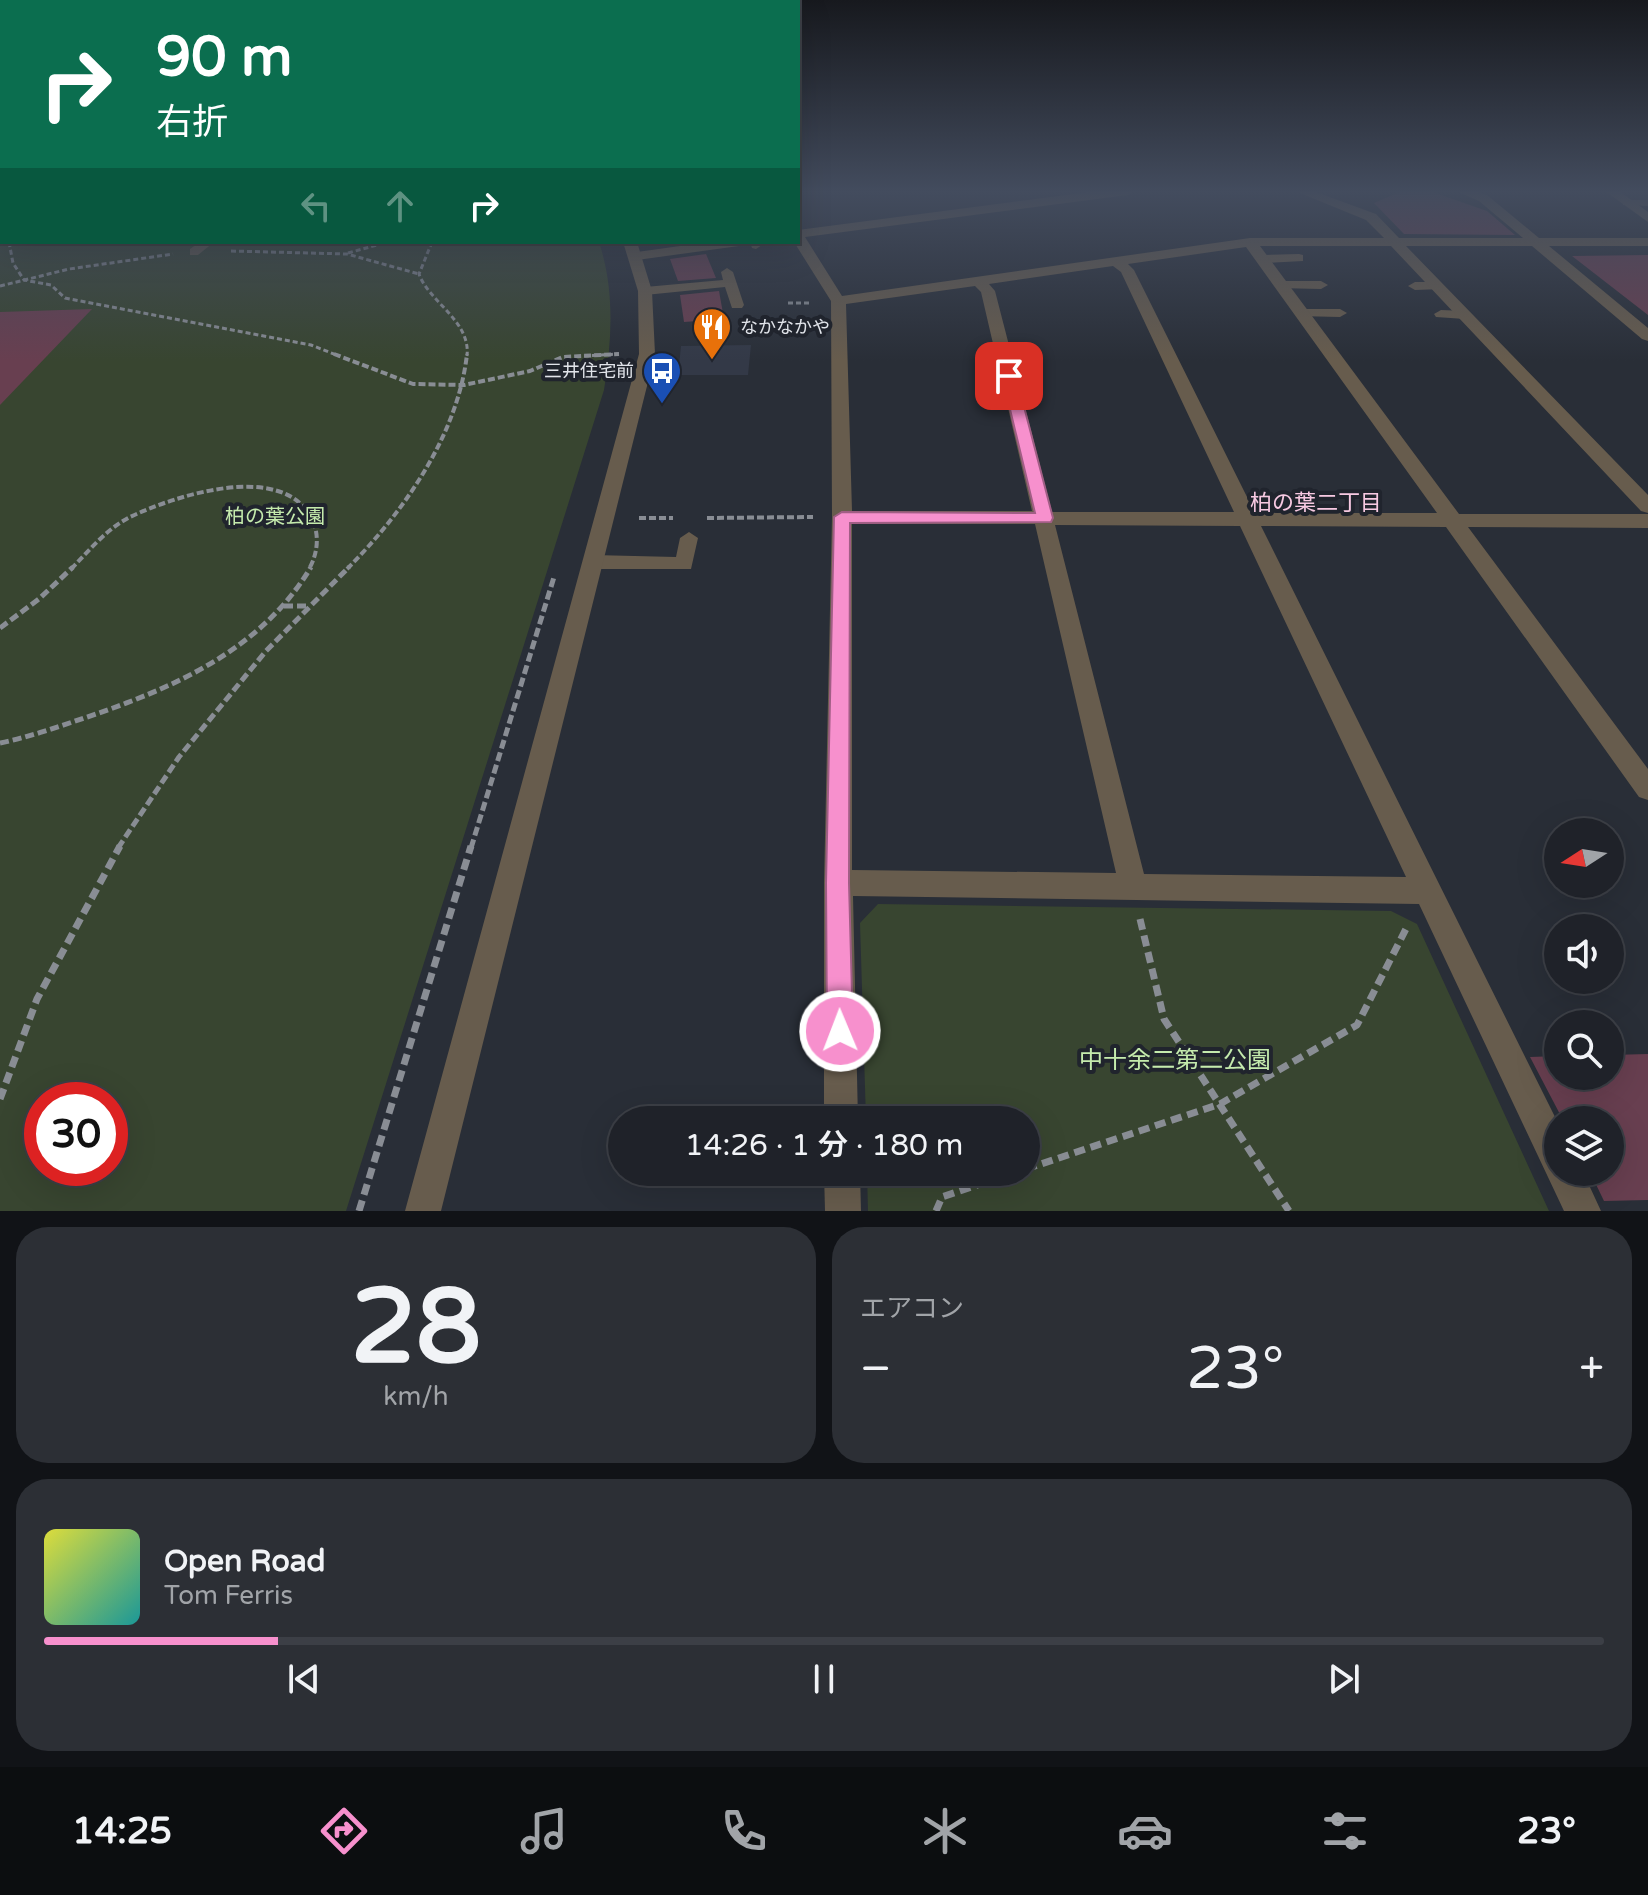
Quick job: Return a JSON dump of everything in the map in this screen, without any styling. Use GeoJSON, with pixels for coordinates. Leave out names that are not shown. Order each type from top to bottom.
{"type":"FeatureCollection","features":[{"type":"Feature","properties":{"kind":"street"},"geometry":{"type":"LineString","coordinates":[[423,1211],[647,354],[645,291],[634,249],[656,248]]}},
{"type":"Feature","properties":{"kind":"street"},"geometry":{"type":"LineString","coordinates":[[805,248],[838,301],[842,517],[838,883],[841,1106]]}},
{"type":"Feature","properties":{"kind":"street"},"geometry":{"type":"LineString","coordinates":[[838,301],[1211,248]]}},
{"type":"Feature","properties":{"kind":"street"},"geometry":{"type":"LineString","coordinates":[[1254,248],[1648,789]]}},
{"type":"Feature","properties":{"kind":"street"},"geometry":{"type":"LineString","coordinates":[[1400,248],[1648,507]]}},
{"type":"Feature","properties":{"kind":"street"},"geometry":{"type":"LineString","coordinates":[[1543,248],[1648,336]]}},
{"type":"Feature","properties":{"kind":"street"},"geometry":{"type":"LineString","coordinates":[[1116,261],[1127,270],[1250,520],[1544,1131]]}},
{"type":"Feature","properties":{"kind":"street"},"geometry":{"type":"LineString","coordinates":[[979,282],[988,291],[1133,887]]}},
{"type":"Feature","properties":{"kind":"street"},"geometry":{"type":"LineString","coordinates":[[842,517],[1648,521]]}},
{"type":"Feature","properties":{"kind":"street"},"geometry":{"type":"LineString","coordinates":[[838,883],[1427,891]]}},
{"type":"Feature","properties":{"kind":"street"},"geometry":{"type":"LineString","coordinates":[[842,1186],[843,1211]]}},
{"type":"Feature","properties":{"kind":"street"},"geometry":{"type":"LineString","coordinates":[[1571,1186],[1583,1211]]}},
{"type":"Feature","properties":{"kind":"lane"},"geometry":{"type":"LineString","coordinates":[[194,252],[200,248]]}},
{"type":"Feature","properties":{"kind":"lane"},"geometry":{"type":"LineString","coordinates":[[1263,259],[1299,258]]}},
{"type":"Feature","properties":{"kind":"lane"},"geometry":{"type":"LineString","coordinates":[[645,291],[729,277],[737,305]]}},
{"type":"Feature","properties":{"kind":"lane"},"geometry":{"type":"LineString","coordinates":[[1282,285],[1321,285]]}},
{"type":"Feature","properties":{"kind":"lane"},"geometry":{"type":"LineString","coordinates":[[1415,286],[1437,286]]}},
{"type":"Feature","properties":{"kind":"lane"},"geometry":{"type":"LineString","coordinates":[[1302,313],[1340,313]]}},
{"type":"Feature","properties":{"kind":"lane"},"geometry":{"type":"LineString","coordinates":[[1441,314],[1465,315]]}},
{"type":"Feature","properties":{"kind":"lane"},"geometry":{"type":"LineString","coordinates":[[593,562],[684,564],[687,528]]}},
{"type":"Feature","properties":{"kind":"path"},"geometry":{"type":"LineString","coordinates":[[10,248],[13,263],[24,280],[51,285],[65,298],[311,345],[413,384],[464,385],[530,371],[563,357],[619,354]]}},
{"type":"Feature","properties":{"kind":"path"},"geometry":{"type":"LineString","coordinates":[[347,254],[369,248]]}},
{"type":"Feature","properties":{"kind":"path"},"geometry":{"type":"LineString","coordinates":[[0,1099],[37,999],[107,865],[179,757],[266,651],[379,537],[430,459],[450,422],[464,385],[468,349],[461,331],[441,301],[424,288],[419,274],[430,248]]}},
{"type":"Feature","properties":{"kind":"path"},"geometry":{"type":"LineString","coordinates":[[0,286],[120,260],[194,252],[347,254],[419,274]]}},
{"type":"Feature","properties":{"kind":"path"},"geometry":{"type":"LineString","coordinates":[[616,366],[619,342]]}},
{"type":"Feature","properties":{"kind":"path"},"geometry":{"type":"LineString","coordinates":[[0,628],[53,587],[98,540],[125,519],[182,497],[227,487],[256,487],[280,493],[301,502],[317,532],[316,553],[307,574],[283,606],[233,651],[179,683],[58,727],[0,743]]}},
{"type":"Feature","properties":{"kind":"path"},"geometry":{"type":"LineString","coordinates":[[701,518],[842,517]]}},
{"type":"Feature","properties":{"kind":"path"},"geometry":{"type":"LineString","coordinates":[[639,518],[687,528]]}},
{"type":"Feature","properties":{"kind":"path"},"geometry":{"type":"LineString","coordinates":[[359,1211],[556,571]]}},
{"type":"Feature","properties":{"kind":"path"},"geometry":{"type":"LineString","coordinates":[[283,606],[308,606]]}},
{"type":"Feature","properties":{"kind":"path"},"geometry":{"type":"LineString","coordinates":[[1040,1164],[1220,1104],[1357,1025],[1427,891]]}},
{"type":"Feature","properties":{"kind":"path"},"geometry":{"type":"LineString","coordinates":[[1141,922],[1164,1019],[1289,1211]]}},
{"type":"Feature","properties":{"kind":"path"},"geometry":{"type":"LineString","coordinates":[[936,1211],[942,1197],[975,1186]]}},
{"type":"Feature","properties":{"kind":"shaded area"},"geometry":{"type":"Polygon","coordinates":[[[751,345],[748,375],[678,375],[681,346],[751,345]]]}},
{"type":"Feature","properties":{"kind":"green space","name":"柏の葉公園"},"geometry":{"type":"Polygon","coordinates":[[[0,248],[601,248],[610,297],[609,353],[604,390],[346,1211],[0,1211],[0,248]]]}},
{"type":"Feature","properties":{"kind":"green space","name":"中十余二第二公園"},"geometry":{"type":"Polygon","coordinates":[[[878,904],[1391,911],[1417,924],[1549,1211],[868,1211],[867,1186],[1040,1186],[1040,1106],[866,1106],[860,923],[878,904]]]}},
{"type":"Feature","properties":{"kind":"building"},"geometry":{"type":"Polygon","coordinates":[[[706,254],[716,278],[678,281],[670,259],[706,254]]]}},
{"type":"Feature","properties":{"kind":"building"},"geometry":{"type":"Polygon","coordinates":[[[1648,255],[1648,315],[1572,256],[1648,255]]]}},
{"type":"Feature","properties":{"kind":"building"},"geometry":{"type":"Polygon","coordinates":[[[719,291],[724,319],[684,322],[680,295],[719,291]]]}},
{"type":"Feature","properties":{"kind":"building"},"geometry":{"type":"Polygon","coordinates":[[[92,309],[0,405],[0,312],[92,309]]]}},
{"type":"Feature","properties":{"kind":"building"},"geometry":{"type":"Polygon","coordinates":[[[1648,1054],[1648,1200],[1604,1201],[1597,1186],[1624,1186],[1624,1106],[1556,1106],[1547,1090],[1624,1090],[1624,1055],[1648,1054]]]}},
{"type":"Feature","properties":{"kind":"building"},"geometry":{"type":"Polygon","coordinates":[[[1544,1056],[1544,1084],[1530,1057],[1544,1056]]]}},
{"type":"Feature","properties":{"kind":"place","name":"なかなかや"},"geometry":{"type":"Point","coordinates":[712,361]}},
{"type":"Feature","properties":{"kind":"place","name":"三井住宅前"},"geometry":{"type":"Point","coordinates":[662,405]}},
{"type":"Feature","properties":{"kind":"district","name":"柏の葉二丁目"},"geometry":{"type":"Point","coordinates":[1316,503]}},
{"type":"Feature","properties":{"kind":"route"},"geometry":{"type":"LineString","coordinates":[[840,1031],[838,883],[842,517],[1045,518],[1009,376]]}}]}
